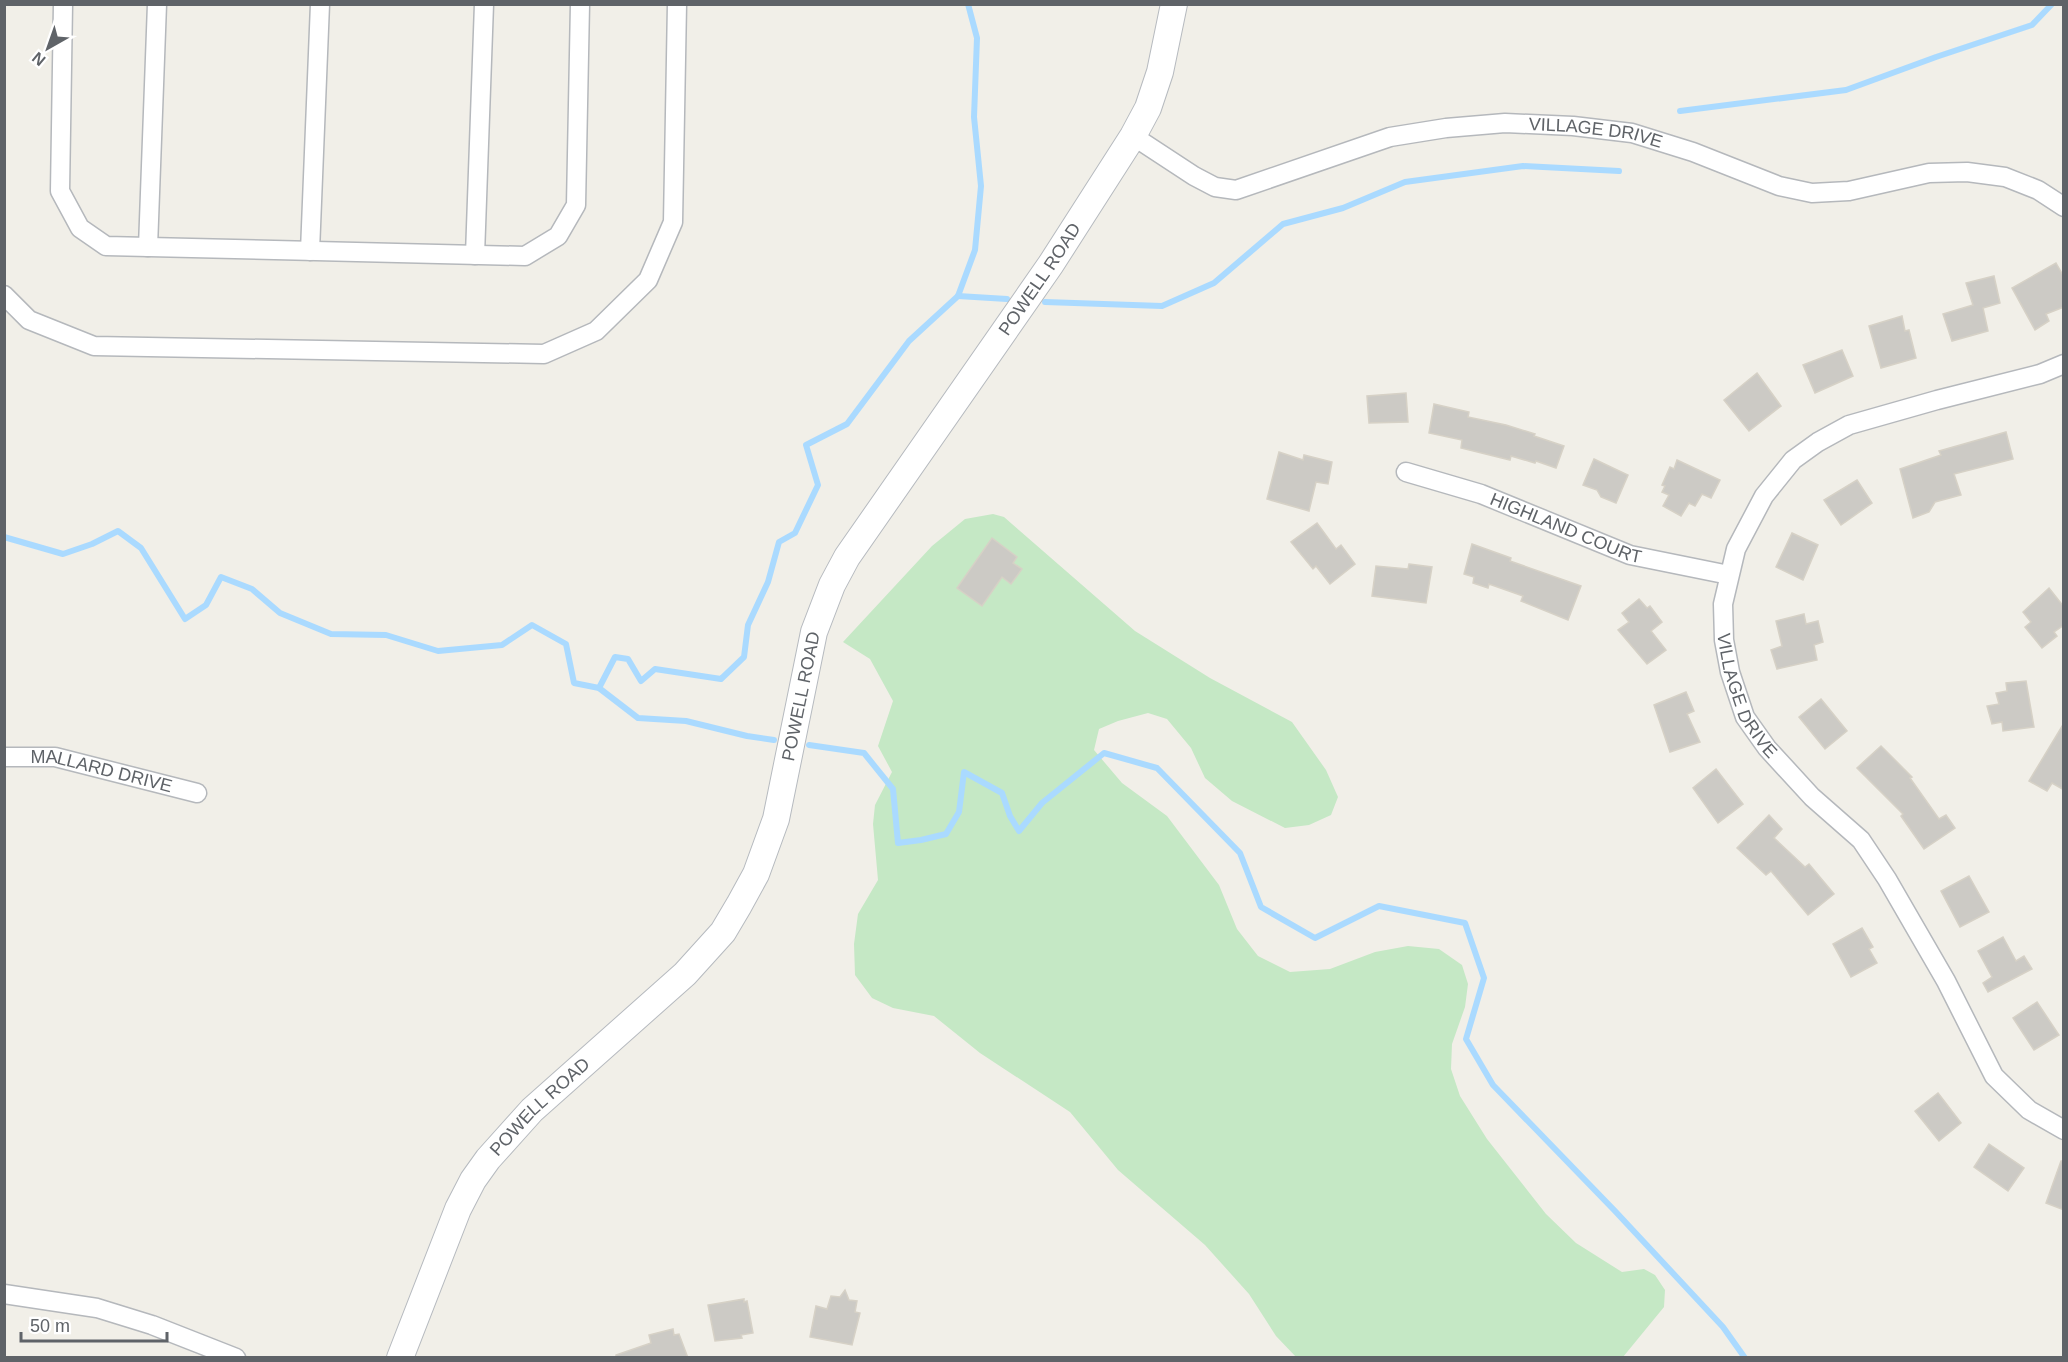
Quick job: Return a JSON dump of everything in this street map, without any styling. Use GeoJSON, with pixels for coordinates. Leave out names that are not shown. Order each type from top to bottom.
{"type":"FeatureCollection","features":[{"type":"Feature","properties":{"kind":"street"},"geometry":{"type":"LineString","coordinates":[[63,4],[60,191],[80,228],[106,246],[525,256],[558,236],[576,205],[580,4]]}},
{"type":"Feature","properties":{"kind":"street"},"geometry":{"type":"LineString","coordinates":[[148,247],[157,4]]}},
{"type":"Feature","properties":{"kind":"street"},"geometry":{"type":"LineString","coordinates":[[310,251],[320,4]]}},
{"type":"Feature","properties":{"kind":"street"},"geometry":{"type":"LineString","coordinates":[[475,255],[484,4]]}},
{"type":"Feature","properties":{"kind":"street"},"geometry":{"type":"LineString","coordinates":[[4,295],[29,320],[94,346],[544,354],[596,331],[648,280],[673,222],[677,4]]}},
{"type":"Feature","properties":{"kind":"street","name":"POWELL ROAD"},"geometry":{"type":"LineString","coordinates":[[400,1358],[458,1209],[473,1180],[488,1159],[532,1110],[685,974],[723,932],[756,874],[776,819],[814,632],[832,585],[847,557],[1051,264],[1133,136],[1148,108],[1160,72],[1174,4]]}},
{"type":"Feature","properties":{"kind":"street","name":"VILLAGE DRIVE"},"geometry":{"type":"LineString","coordinates":[[1133,136],[1194,176],[1215,187],[1236,190],[1390,137],[1446,128],[1505,123],[1573,126],[1632,133],[1693,152],[1779,186],[1812,193],[1850,191],[1929,173],[1968,172],[2005,177],[2038,190],[2064,207]]}},
{"type":"Feature","properties":{"kind":"street","name":"VILLAGE DRIVE"},"geometry":{"type":"LineString","coordinates":[[2064,364],[2040,374],[1849,425],[1818,442],[1793,460],[1764,496],[1736,549],[1723,604],[1724,640],[1730,672],[1745,717],[1767,748],[1805,789],[1861,840],[1887,879],[1946,981],[1994,1076],[2029,1110],[2064,1130]]}},
{"type":"Feature","properties":{"kind":"street","name":"HIGHLAND COURT"},"geometry":{"type":"LineString","coordinates":[[1406,472],[1481,494],[1630,555],[1729,575]]}},
{"type":"Feature","properties":{"kind":"street","name":"MALLARD DRIVE"},"geometry":{"type":"LineString","coordinates":[[4,757],[55,757],[197,793]]}},
{"type":"Feature","properties":{"kind":"street"},"geometry":{"type":"LineString","coordinates":[[4,1294],[97,1308],[152,1325],[236,1358]]}},
{"type":"Feature","properties":{"kind":"green space"},"geometry":{"type":"Polygon","coordinates":[[[993,514],[1004,517],[1135,631],[1210,678],[1292,722],[1326,770],[1338,797],[1331,815],[1309,825],[1285,828],[1232,801],[1205,778],[1191,748],[1167,719],[1148,713],[1099,729],[1094,750],[1122,783],[1167,816],[1219,885],[1237,929],[1258,956],[1290,972],[1330,969],[1375,952],[1408,946],[1439,949],[1462,965],[1468,984],[1465,1007],[1452,1044],[1451,1069],[1460,1096],[1487,1139],[1546,1214],[1576,1243],[1622,1272],[1644,1269],[1655,1275],[1665,1290],[1664,1307],[1623,1357],[1296,1357],[1276,1336],[1249,1294],[1205,1245],[1118,1170],[1070,1112],[980,1053],[934,1016],[893,1008],[872,998],[855,975],[854,944],[858,914],[878,880],[873,824],[875,805],[892,772],[878,746],[893,701],[870,659],[843,642],[932,546],[965,519],[993,514]]]}},
{"type":"Feature","properties":{"kind":"building"},"geometry":{"type":"Polygon","coordinates":[[[2056,263],[2064,277],[2064,307],[2046,314],[2049,321],[2035,330],[2012,288],[2056,263]]]}},
{"type":"Feature","properties":{"kind":"building"},"geometry":{"type":"Polygon","coordinates":[[[1994,276],[2000,303],[1983,308],[1988,331],[1952,341],[1943,314],[1973,305],[1966,283],[1994,276]]]}},
{"type":"Feature","properties":{"kind":"building"},"geometry":{"type":"Polygon","coordinates":[[[1902,316],[1905,331],[1909,330],[1916,358],[1881,368],[1869,326],[1902,316]]]}},
{"type":"Feature","properties":{"kind":"building"},"geometry":{"type":"Polygon","coordinates":[[[1842,350],[1853,376],[1815,393],[1803,365],[1842,350]]]}},
{"type":"Feature","properties":{"kind":"building"},"geometry":{"type":"Polygon","coordinates":[[[1757,373],[1781,406],[1749,431],[1724,400],[1757,373]]]}},
{"type":"Feature","properties":{"kind":"building"},"geometry":{"type":"Polygon","coordinates":[[[1406,393],[1408,422],[1369,423],[1367,396],[1406,393]]]}},
{"type":"Feature","properties":{"kind":"building"},"geometry":{"type":"Polygon","coordinates":[[[1434,404],[1469,412],[1468,417],[1506,425],[1564,446],[1556,468],[1536,461],[1535,463],[1511,456],[1510,460],[1461,448],[1462,440],[1429,433],[1434,404]]]}},
{"type":"Feature","properties":{"kind":"building"},"geometry":{"type":"Polygon","coordinates":[[[2006,432],[2013,459],[1954,474],[1961,495],[1935,502],[1929,512],[1913,518],[1900,469],[1941,455],[1939,451],[2006,432]]]}},
{"type":"Feature","properties":{"kind":"building"},"geometry":{"type":"Polygon","coordinates":[[[1279,452],[1303,460],[1304,455],[1332,462],[1328,484],[1316,482],[1309,511],[1267,499],[1279,452]]]}},
{"type":"Feature","properties":{"kind":"building"},"geometry":{"type":"Polygon","coordinates":[[[1594,459],[1628,475],[1616,503],[1601,497],[1597,490],[1583,485],[1594,459]]]}},
{"type":"Feature","properties":{"kind":"building"},"geometry":{"type":"Polygon","coordinates":[[[1677,460],[1720,480],[1711,498],[1702,494],[1695,506],[1689,503],[1681,516],[1663,506],[1669,495],[1662,492],[1665,486],[1662,485],[1670,467],[1674,469],[1677,460]]]}},
{"type":"Feature","properties":{"kind":"building"},"geometry":{"type":"Polygon","coordinates":[[[1857,480],[1872,503],[1841,525],[1824,500],[1857,480]]]}},
{"type":"Feature","properties":{"kind":"building"},"geometry":{"type":"Polygon","coordinates":[[[1317,523],[1336,549],[1341,545],[1355,564],[1330,584],[1316,566],[1313,569],[1291,542],[1317,523]]]}},
{"type":"Feature","properties":{"kind":"building"},"geometry":{"type":"Polygon","coordinates":[[[1792,533],[1818,545],[1803,580],[1776,567],[1792,533]]]}},
{"type":"Feature","properties":{"kind":"building"},"geometry":{"type":"Polygon","coordinates":[[[992,538],[1017,557],[1013,563],[1022,569],[1011,584],[1002,577],[982,606],[957,588],[992,538]]]}},
{"type":"Feature","properties":{"kind":"building"},"geometry":{"type":"Polygon","coordinates":[[[1472,544],[1511,558],[1510,561],[1581,586],[1568,620],[1521,601],[1523,596],[1489,584],[1488,588],[1473,583],[1474,577],[1464,574],[1472,544]]]}},
{"type":"Feature","properties":{"kind":"building"},"geometry":{"type":"Polygon","coordinates":[[[1409,564],[1432,567],[1426,603],[1372,596],[1376,566],[1408,569],[1409,564]]]}},
{"type":"Feature","properties":{"kind":"building"},"geometry":{"type":"Polygon","coordinates":[[[2049,588],[2064,607],[2064,625],[2054,632],[2057,636],[2042,648],[2025,627],[2031,622],[2023,612],[2049,588]]]}},
{"type":"Feature","properties":{"kind":"building"},"geometry":{"type":"Polygon","coordinates":[[[1639,599],[1647,608],[1650,606],[1662,622],[1651,631],[1666,650],[1647,664],[1618,630],[1629,622],[1622,613],[1639,599]]]}},
{"type":"Feature","properties":{"kind":"building"},"geometry":{"type":"Polygon","coordinates":[[[1804,614],[1806,624],[1818,621],[1823,642],[1814,645],[1817,660],[1777,669],[1771,650],[1782,646],[1776,621],[1804,614]]]}},
{"type":"Feature","properties":{"kind":"building"},"geometry":{"type":"Polygon","coordinates":[[[2026,681],[2034,727],[2003,731],[2002,722],[1992,724],[1987,706],[1999,704],[1996,693],[2007,691],[2006,683],[2026,681]]]}},
{"type":"Feature","properties":{"kind":"building"},"geometry":{"type":"Polygon","coordinates":[[[1686,692],[1694,711],[1687,714],[1700,742],[1670,752],[1654,705],[1686,692]]]}},
{"type":"Feature","properties":{"kind":"building"},"geometry":{"type":"Polygon","coordinates":[[[1821,699],[1847,731],[1825,749],[1799,717],[1821,699]]]}},
{"type":"Feature","properties":{"kind":"building"},"geometry":{"type":"Polygon","coordinates":[[[2064,723],[2064,790],[2052,783],[2047,791],[2029,781],[2064,723]]]}},
{"type":"Feature","properties":{"kind":"building"},"geometry":{"type":"Polygon","coordinates":[[[1881,746],[1912,777],[1910,778],[1939,819],[1946,815],[1955,828],[1924,849],[1901,816],[1903,814],[1857,768],[1881,746]]]}},
{"type":"Feature","properties":{"kind":"building"},"geometry":{"type":"Polygon","coordinates":[[[1716,769],[1743,804],[1718,823],[1693,788],[1716,769]]]}},
{"type":"Feature","properties":{"kind":"building"},"geometry":{"type":"Polygon","coordinates":[[[1769,815],[1782,829],[1774,838],[1805,867],[1809,864],[1834,894],[1808,915],[1771,871],[1766,875],[1737,848],[1769,815]]]}},
{"type":"Feature","properties":{"kind":"building"},"geometry":{"type":"Polygon","coordinates":[[[1969,876],[1989,912],[1960,927],[1941,891],[1969,876]]]}},
{"type":"Feature","properties":{"kind":"building"},"geometry":{"type":"Polygon","coordinates":[[[1862,928],[1873,947],[1869,949],[1877,963],[1851,977],[1833,944],[1862,928]]]}},
{"type":"Feature","properties":{"kind":"building"},"geometry":{"type":"Polygon","coordinates":[[[2003,937],[2016,961],[2024,956],[2032,969],[1988,992],[1983,983],[1992,977],[1978,951],[2003,937]]]}},
{"type":"Feature","properties":{"kind":"building"},"geometry":{"type":"Polygon","coordinates":[[[2037,1002],[2059,1035],[2034,1050],[2013,1018],[2037,1002]]]}},
{"type":"Feature","properties":{"kind":"building"},"geometry":{"type":"Polygon","coordinates":[[[1938,1093],[1961,1123],[1939,1141],[1915,1111],[1938,1093]]]}},
{"type":"Feature","properties":{"kind":"building"},"geometry":{"type":"Polygon","coordinates":[[[1989,1144],[2024,1168],[2008,1191],[1974,1167],[1989,1144]]]}},
{"type":"Feature","properties":{"kind":"building"},"geometry":{"type":"Polygon","coordinates":[[[2061,1161],[2064,1161],[2064,1210],[2046,1203],[2061,1161]]]}},
{"type":"Feature","properties":{"kind":"building"},"geometry":{"type":"Polygon","coordinates":[[[845,1290],[849,1300],[857,1301],[855,1312],[860,1313],[852,1345],[810,1337],[816,1306],[827,1309],[831,1296],[840,1297],[845,1290]]]}},
{"type":"Feature","properties":{"kind":"building"},"geometry":{"type":"Polygon","coordinates":[[[744,1299],[744,1302],[747,1301],[753,1333],[741,1335],[742,1338],[715,1341],[708,1305],[744,1299]]]}},
{"type":"Feature","properties":{"kind":"building"},"geometry":{"type":"Polygon","coordinates":[[[673,1329],[674,1335],[679,1334],[688,1358],[616,1358],[616,1355],[651,1343],[649,1335],[673,1329]]]}},
{"type":"Feature","properties":{"kind":"waterway"},"geometry":{"type":"LineString","coordinates":[[599,688],[615,657],[628,659],[641,681],[655,669],[721,679],[744,657],[748,625],[768,582],[779,542],[795,533],[818,485],[806,445],[847,424],[909,341],[958,296],[975,250],[981,186],[974,117],[977,38],[968,4]]}},
{"type":"Feature","properties":{"kind":"waterway"},"geometry":{"type":"LineString","coordinates":[[1680,111],[1846,90],[2032,25],[2052,4]]}},
{"type":"Feature","properties":{"kind":"waterway"},"geometry":{"type":"LineString","coordinates":[[1045,302],[1162,306],[1214,283],[1283,224],[1343,208],[1405,182],[1523,166],[1619,171]]}},
{"type":"Feature","properties":{"kind":"waterway"},"geometry":{"type":"LineString","coordinates":[[958,296],[1007,299]]}},
{"type":"Feature","properties":{"kind":"waterway"},"geometry":{"type":"LineString","coordinates":[[4,537],[63,554],[92,544],[118,531],[141,548],[185,619],[206,605],[221,577],[252,589],[280,613],[331,634],[386,635],[438,651],[502,645],[532,625],[566,644],[574,683],[599,688],[638,718],[686,721],[774,740]]}},
{"type":"Feature","properties":{"kind":"waterway"},"geometry":{"type":"LineString","coordinates":[[809,745],[864,753],[893,789],[898,843],[946,834],[959,812],[964,772],[1002,793],[1010,816],[1019,831],[1042,803],[1104,753],[1157,768],[1240,853],[1261,907],[1315,938],[1379,906],[1465,923],[1484,978],[1466,1039],[1493,1085],[1723,1327],[1745,1358]]}}]}
